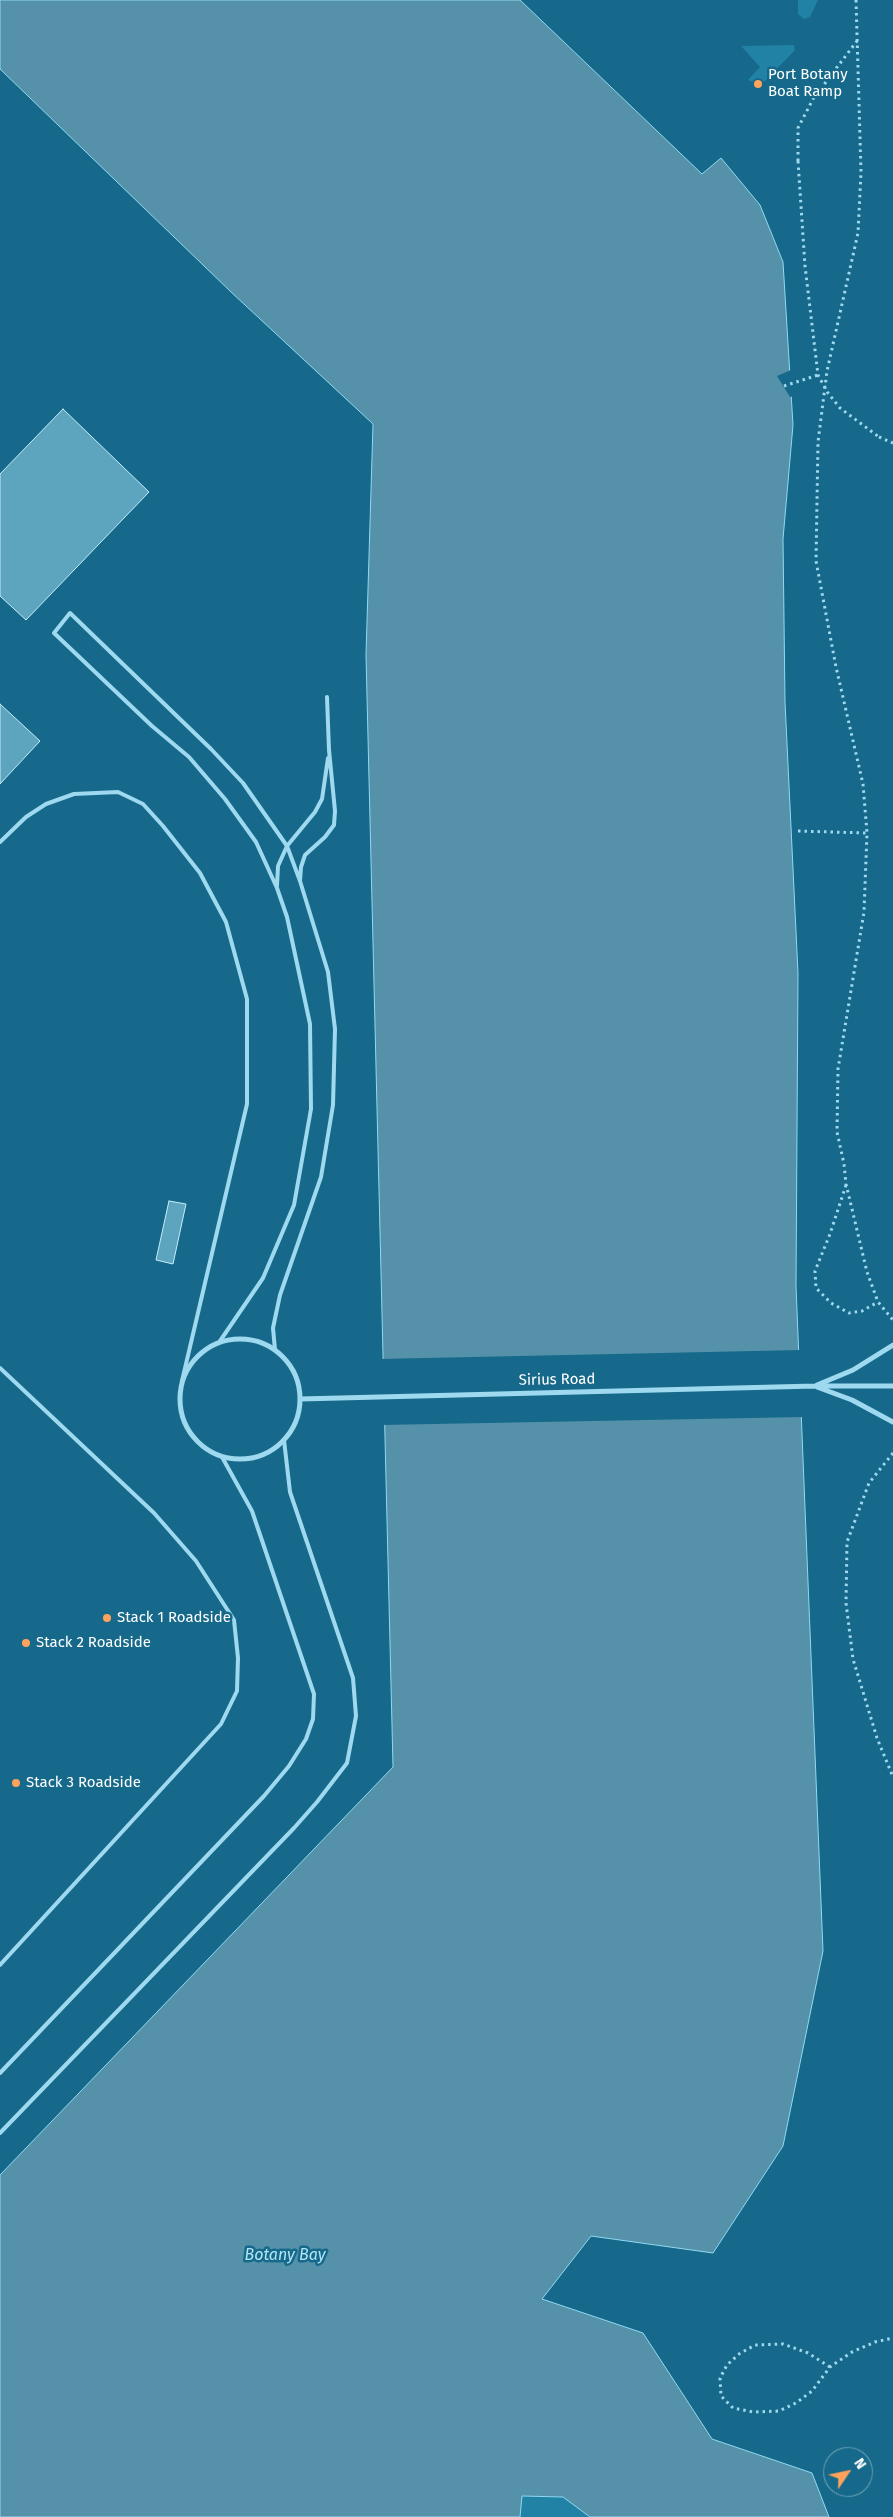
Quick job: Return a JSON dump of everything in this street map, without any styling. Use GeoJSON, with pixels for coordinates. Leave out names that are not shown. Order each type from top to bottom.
{"type":"FeatureCollection","features":[{"type":"Feature","properties":{"kind":"street"},"geometry":{"type":"LineString","coordinates":[[239,1338],[258,1341],[275,1350],[288,1363],[297,1380],[300,1399],[299,1414],[293,1428],[284,1440],[271,1451],[256,1458],[238,1460],[222,1457],[205,1449],[191,1435],[182,1418],[179,1400],[182,1381],[190,1364],[204,1350],[220,1341],[239,1338]]}},
{"type":"Feature","properties":{"kind":"street","name":"Sirius Road"},"geometry":{"type":"LineString","coordinates":[[814,1386],[853,1370],[893,1345]]}},
{"type":"Feature","properties":{"kind":"street","name":"Sirius Road"},"geometry":{"type":"LineString","coordinates":[[814,1386],[852,1400],[893,1422]]}},
{"type":"Feature","properties":{"kind":"street","name":"Sirius Road"},"geometry":{"type":"LineString","coordinates":[[300,1399],[814,1386],[893,1386]]}},
{"type":"Feature","properties":{"kind":"lane"},"geometry":{"type":"LineString","coordinates":[[220,1341],[263,1278],[294,1205],[311,1109],[310,1024],[286,917],[277,888],[256,842],[225,799],[189,757],[152,726],[54,633],[70,613],[217,756],[243,784],[286,846],[300,881],[328,972],[335,1029],[333,1106],[321,1177],[280,1295],[273,1328],[275,1350]]}},
{"type":"Feature","properties":{"kind":"lane"},"geometry":{"type":"LineString","coordinates":[[300,881],[301,866],[305,855],[325,837],[334,825],[335,811],[329,750],[327,697]]}},
{"type":"Feature","properties":{"kind":"lane"},"geometry":{"type":"LineString","coordinates":[[277,888],[278,866],[286,846],[315,812],[322,799],[329,750]]}},
{"type":"Feature","properties":{"kind":"lane"},"geometry":{"type":"LineString","coordinates":[[0,842],[26,817],[46,804],[74,794],[118,792],[143,804],[163,826],[200,873],[226,922],[247,998],[246,1104],[182,1381]]}},
{"type":"Feature","properties":{"kind":"lane"},"geometry":{"type":"LineString","coordinates":[[0,1368],[154,1513],[196,1561],[234,1620],[238,1658],[237,1691],[221,1724],[0,1965]]}},
{"type":"Feature","properties":{"kind":"lane"},"geometry":{"type":"LineString","coordinates":[[0,2133],[294,1828],[318,1802],[347,1763],[356,1716],[353,1678],[290,1492],[284,1440]]}},
{"type":"Feature","properties":{"kind":"lane"},"geometry":{"type":"LineString","coordinates":[[0,2073],[264,1796],[289,1766],[306,1739],[311,1726],[314,1694],[252,1511],[222,1457]]}},
{"type":"Feature","properties":{"kind":"path"},"geometry":{"type":"LineString","coordinates":[[856,0],[861,172],[858,233],[827,371],[819,433],[816,561],[836,667],[863,784],[867,833],[864,912],[838,1069],[837,1132],[846,1184],[867,1272],[878,1302],[893,1320]]}},
{"type":"Feature","properties":{"kind":"path"},"geometry":{"type":"LineString","coordinates":[[857,40],[813,99],[798,128],[798,161],[805,266],[818,375],[828,393],[840,408],[878,437],[893,443]]}},
{"type":"Feature","properties":{"kind":"path"},"geometry":{"type":"LineString","coordinates":[[784,386],[818,375]]}},
{"type":"Feature","properties":{"kind":"path"},"geometry":{"type":"LineString","coordinates":[[798,831],[867,833]]}},
{"type":"Feature","properties":{"kind":"path"},"geometry":{"type":"LineString","coordinates":[[846,1184],[833,1226],[814,1271],[816,1288],[831,1303],[849,1313],[862,1311],[878,1302]]}},
{"type":"Feature","properties":{"kind":"path"},"geometry":{"type":"LineString","coordinates":[[893,1453],[869,1483],[847,1542],[846,1603],[853,1659],[877,1738],[893,1777]]}},
{"type":"Feature","properties":{"kind":"path"},"geometry":{"type":"LineString","coordinates":[[830,2367],[808,2353],[783,2344],[755,2345],[739,2354],[727,2365],[720,2378],[722,2396],[733,2408],[753,2412],[778,2411],[796,2403],[812,2391],[830,2367],[852,2352],[875,2342],[893,2338]]}},
{"type":"Feature","properties":{"kind":"shaded area"},"geometry":{"type":"Polygon","coordinates":[[[798,0],[818,0],[810,17],[804,19],[798,14],[798,0]]]}},
{"type":"Feature","properties":{"kind":"shaded area"},"geometry":{"type":"Polygon","coordinates":[[[794,45],[795,50],[765,81],[755,83],[748,80],[760,67],[741,46],[794,45]]]}},
{"type":"Feature","properties":{"kind":"shaded area"},"geometry":{"type":"Polygon","coordinates":[[[521,2496],[563,2497],[590,2517],[520,2517],[521,2496]]]}},
{"type":"Feature","properties":{"kind":"water","name":"Botany Bay"},"geometry":{"type":"Polygon","coordinates":[[[0,0],[520,0],[702,174],[721,158],[760,205],[783,262],[793,425],[783,539],[785,702],[798,973],[796,1286],[823,1951],[783,2146],[713,2253],[591,2236],[542,2299],[643,2333],[712,2439],[812,2473],[829,2517],[590,2517],[563,2497],[522,2496],[520,2517],[0,2517],[0,2175],[393,1767],[366,655],[373,424],[231,292],[0,69],[0,0]]]}},
{"type":"Feature","properties":{"kind":"pier"},"geometry":{"type":"Polygon","coordinates":[[[791,370],[794,396],[790,397],[777,376],[791,370]]]}},
{"type":"Feature","properties":{"kind":"pier"},"geometry":{"type":"Polygon","coordinates":[[[801,1350],[804,1417],[381,1425],[379,1359],[801,1350]]]}},
{"type":"Feature","properties":{"kind":"building"},"geometry":{"type":"Polygon","coordinates":[[[63,409],[149,492],[26,620],[0,596],[0,474],[63,409]]]}},
{"type":"Feature","properties":{"kind":"building"},"geometry":{"type":"Polygon","coordinates":[[[0,704],[40,741],[0,784],[0,704]]]}},
{"type":"Feature","properties":{"kind":"building"},"geometry":{"type":"Polygon","coordinates":[[[169,1201],[186,1204],[173,1264],[156,1260],[169,1201]]]}},
{"type":"Feature","properties":{"kind":"place","name":"Port Botany Boat Ramp"},"geometry":{"type":"Point","coordinates":[758,84]}},
{"type":"Feature","properties":{"kind":"place","name":"Stack 1 Roadside"},"geometry":{"type":"Point","coordinates":[107,1618]}},
{"type":"Feature","properties":{"kind":"place","name":"Stack 2 Roadside"},"geometry":{"type":"Point","coordinates":[26,1643]}},
{"type":"Feature","properties":{"kind":"place","name":"Stack 3 Roadside"},"geometry":{"type":"Point","coordinates":[16,1783]}}]}
